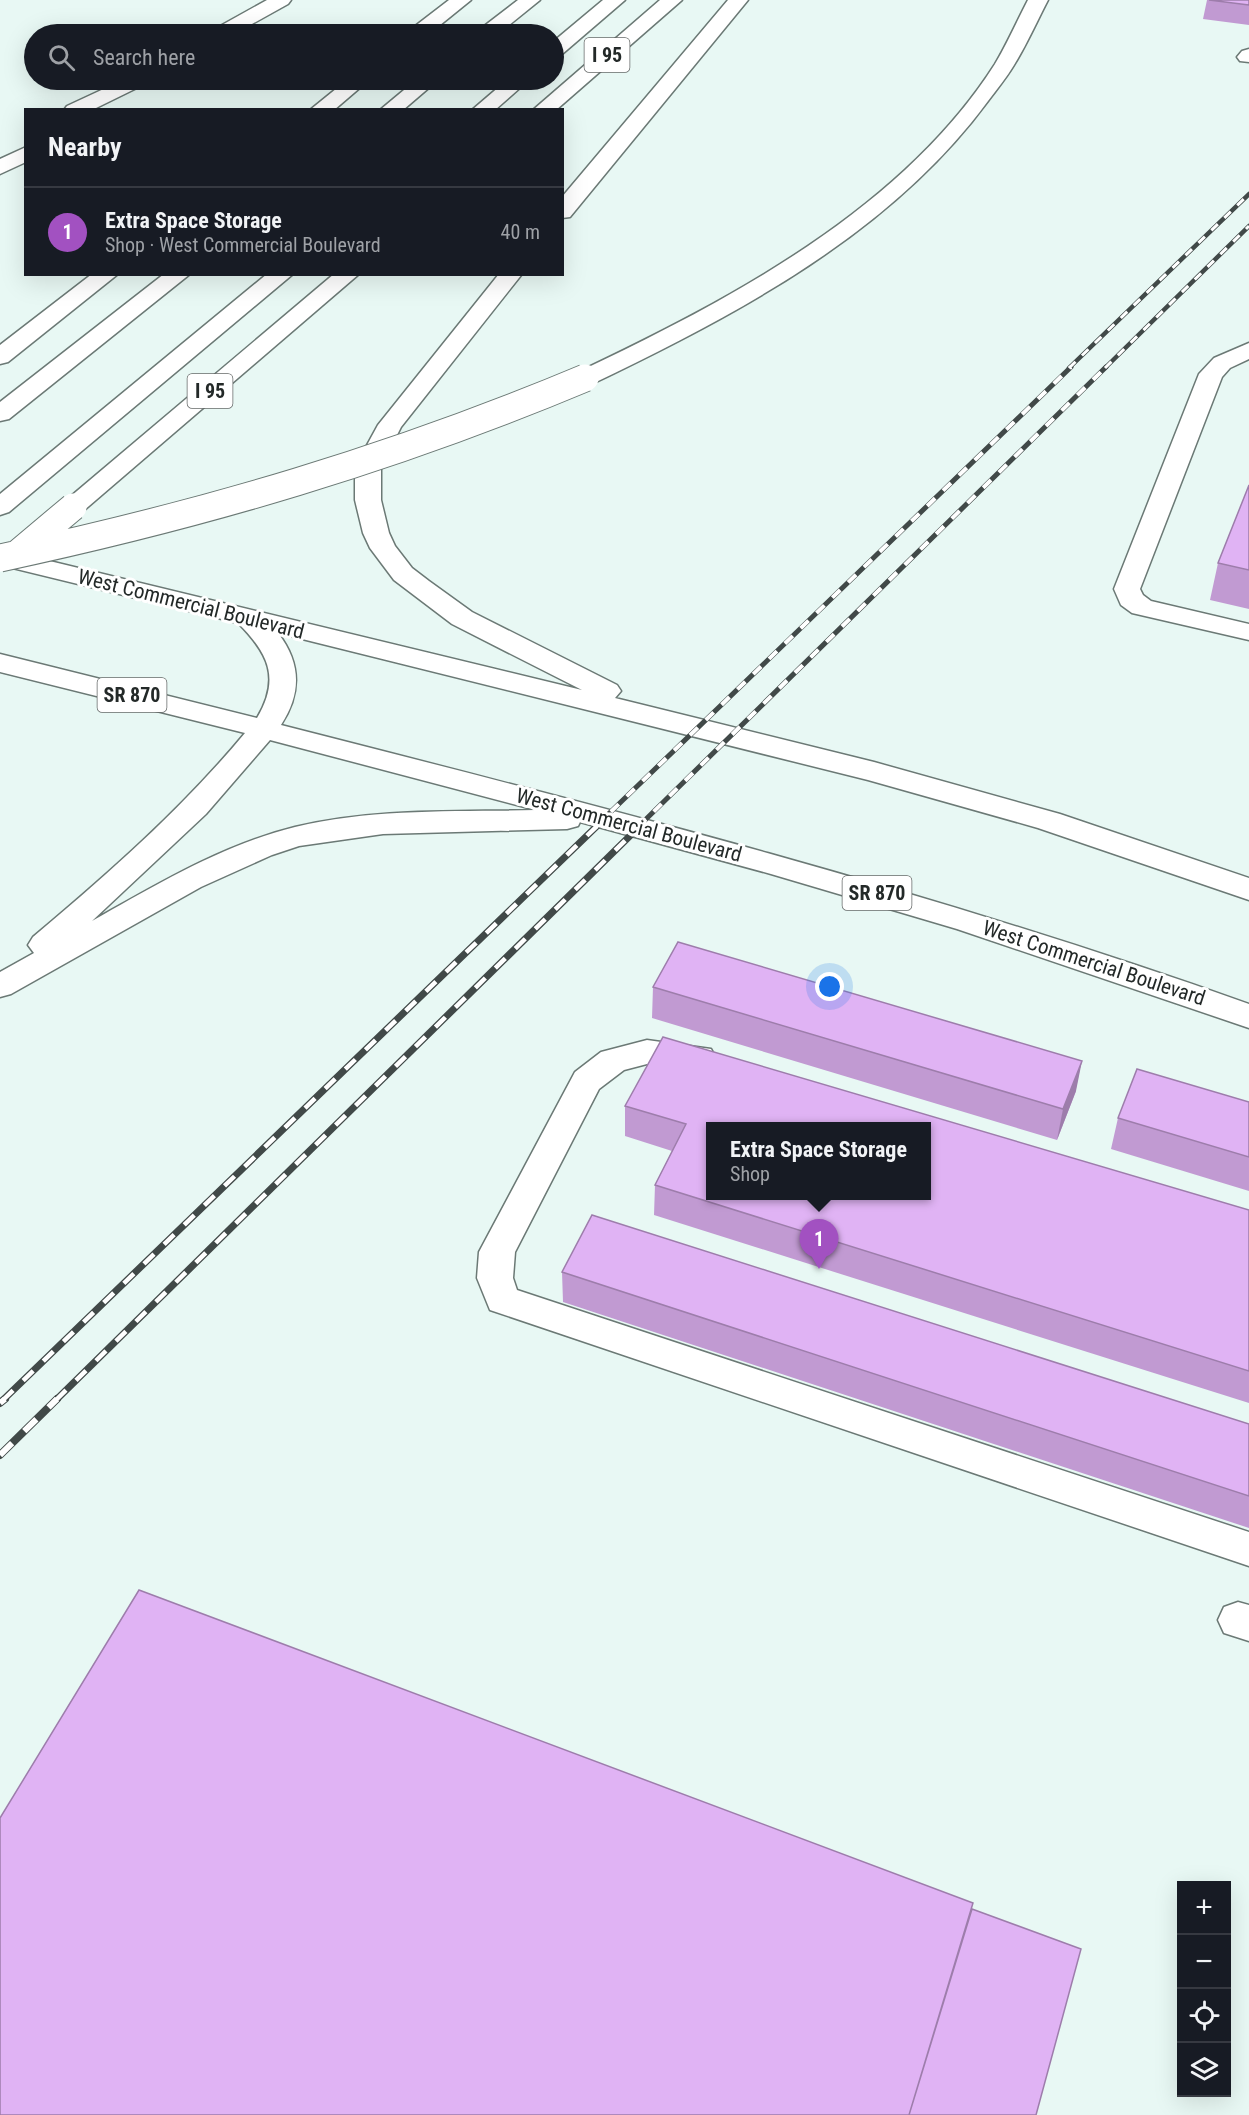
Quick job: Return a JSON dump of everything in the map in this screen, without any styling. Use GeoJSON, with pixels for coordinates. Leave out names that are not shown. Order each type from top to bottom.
{"type":"FeatureCollection","features":[{"type":"Feature","properties":{"kind":"main road"},"geometry":{"type":"LineString","coordinates":[[238,24],[281,0]]}},
{"type":"Feature","properties":{"kind":"main road"},"geometry":{"type":"LineString","coordinates":[[430,24],[461,0]]}},
{"type":"Feature","properties":{"kind":"main road"},"geometry":{"type":"LineString","coordinates":[[499,24],[530,0]]}},
{"type":"Feature","properties":{"kind":"main road"},"geometry":{"type":"LineString","coordinates":[[564,43],[615,0]]}},
{"type":"Feature","properties":{"kind":"main road","name":"I 95"},"geometry":{"type":"LineString","coordinates":[[545,108],[672,0]]}},
{"type":"Feature","properties":{"kind":"main road"},"geometry":{"type":"LineString","coordinates":[[564,210],[738,0]]}},
{"type":"Feature","properties":{"kind":"main road"},"geometry":{"type":"LineString","coordinates":[[0,558],[143,527],[286,489],[423,444],[533,401],[650,347],[736,300],[819,247],[881,201],[937,150],[976,107],[1006,64],[1038,0]]}},
{"type":"Feature","properties":{"kind":"main road"},"geometry":{"type":"LineString","coordinates":[[78,108],[117,90]]}},
{"type":"Feature","properties":{"kind":"main road"},"geometry":{"type":"LineString","coordinates":[[96,108],[124,90]]}},
{"type":"Feature","properties":{"kind":"main road"},"geometry":{"type":"LineString","coordinates":[[323,108],[346,90]]}},
{"type":"Feature","properties":{"kind":"main road"},"geometry":{"type":"LineString","coordinates":[[393,108],[416,90]]}},
{"type":"Feature","properties":{"kind":"main road"},"geometry":{"type":"LineString","coordinates":[[484,108],[507,90]]}},
{"type":"Feature","properties":{"kind":"main road"},"geometry":{"type":"LineString","coordinates":[[0,168],[24,154]]}},
{"type":"Feature","properties":{"kind":"main road"},"geometry":{"type":"LineString","coordinates":[[0,357],[104,276]]}},
{"type":"Feature","properties":{"kind":"main road"},"geometry":{"type":"LineString","coordinates":[[0,414],[176,276]]}},
{"type":"Feature","properties":{"kind":"main road"},"geometry":{"type":"LineString","coordinates":[[9,500],[280,276]]}},
{"type":"Feature","properties":{"kind":"main road","name":"I 95"},"geometry":{"type":"LineString","coordinates":[[0,568],[346,276]]}},
{"type":"Feature","properties":{"kind":"main road"},"geometry":{"type":"LineString","coordinates":[[509,276],[404,407],[379,444],[368,467],[367,483],[376,533],[391,560],[403,574],[462,618],[663,719]]}},
{"type":"Feature","properties":{"kind":"main road"},"geometry":{"type":"LineString","coordinates":[[1249,350],[1222,363],[1211,374],[1127,589],[1131,599],[1142,607],[1249,632]]}},
{"type":"Feature","properties":{"kind":"main road","name":"West Commercial Boulevard"},"geometry":{"type":"LineString","coordinates":[[0,558],[699,727],[971,798],[1129,846],[1249,889]]}},
{"type":"Feature","properties":{"kind":"main road"},"geometry":{"type":"LineString","coordinates":[[0,985],[120,879],[189,813],[216,786],[264,730],[276,710],[282,693],[284,675],[280,657],[273,644],[248,618]]}},
{"type":"Feature","properties":{"kind":"main road","name":"West Commercial Boulevard"},"geometry":{"type":"LineString","coordinates":[[0,663],[711,845],[921,906],[1146,978],[1249,1016]]}},
{"type":"Feature","properties":{"kind":"main road"},"geometry":{"type":"LineString","coordinates":[[0,985],[190,880],[261,848],[296,837],[352,826],[383,824],[605,818]]}},
{"type":"Feature","properties":{"kind":"main road"},"geometry":{"type":"LineString","coordinates":[[724,1065],[690,1055],[647,1052],[613,1061],[587,1081],[497,1252],[495,1278],[503,1300],[1249,1550]]}},
{"type":"Feature","properties":{"kind":"building"},"geometry":{"type":"Polygon","coordinates":[[[1209,0],[1249,0],[1249,5],[1209,0]]]}},
{"type":"Feature","properties":{"kind":"building"},"geometry":{"type":"Polygon","coordinates":[[[1249,485],[1249,570],[1218,563],[1249,485]]]}},
{"type":"Feature","properties":{"kind":"building"},"geometry":{"type":"Polygon","coordinates":[[[678,942],[1082,1061],[1063,1109],[653,987],[678,942]]]}},
{"type":"Feature","properties":{"kind":"building"},"geometry":{"type":"Polygon","coordinates":[[[663,1037],[1249,1210],[1249,1371],[655,1185],[686,1124],[625,1106],[663,1037]]]}},
{"type":"Feature","properties":{"kind":"building"},"geometry":{"type":"Polygon","coordinates":[[[1137,1069],[1249,1102],[1249,1157],[1118,1118],[1137,1069]]]}},
{"type":"Feature","properties":{"kind":"building"},"geometry":{"type":"Polygon","coordinates":[[[592,1215],[1249,1424],[1249,1496],[562,1272],[592,1215]]]}},
{"type":"Feature","properties":{"kind":"building"},"geometry":{"type":"Polygon","coordinates":[[[139,1590],[973,1903],[909,2115],[0,2115],[0,1818],[139,1590]]]}},
{"type":"Feature","properties":{"kind":"building"},"geometry":{"type":"Polygon","coordinates":[[[972,1909],[1081,1949],[1036,2115],[909,2115],[972,1909]]]}},
{"type":"Feature","properties":{"kind":"railway"},"geometry":{"type":"LineString","coordinates":[[1069,368],[1249,194]]}},
{"type":"Feature","properties":{"kind":"railway"},"geometry":{"type":"LineString","coordinates":[[1105,368],[1249,226]]}},
{"type":"Feature","properties":{"kind":"railway"},"geometry":{"type":"LineString","coordinates":[[595,827],[1071,367]]}},
{"type":"Feature","properties":{"kind":"railway"},"geometry":{"type":"LineString","coordinates":[[638,827],[1106,367]]}},
{"type":"Feature","properties":{"kind":"railway"},"geometry":{"type":"LineString","coordinates":[[3,1400],[597,826]]}},
{"type":"Feature","properties":{"kind":"railway"},"geometry":{"type":"LineString","coordinates":[[56,1400],[640,826]]}},
{"type":"Feature","properties":{"kind":"railway"},"geometry":{"type":"LineString","coordinates":[[0,1403],[5,1399]]}},
{"type":"Feature","properties":{"kind":"railway"},"geometry":{"type":"LineString","coordinates":[[0,1455],[57,1399]]}},
{"type":"Feature","properties":{"kind":"place","name":"Extra Space Storage"},"geometry":{"type":"Point","coordinates":[819,1269]}}]}
